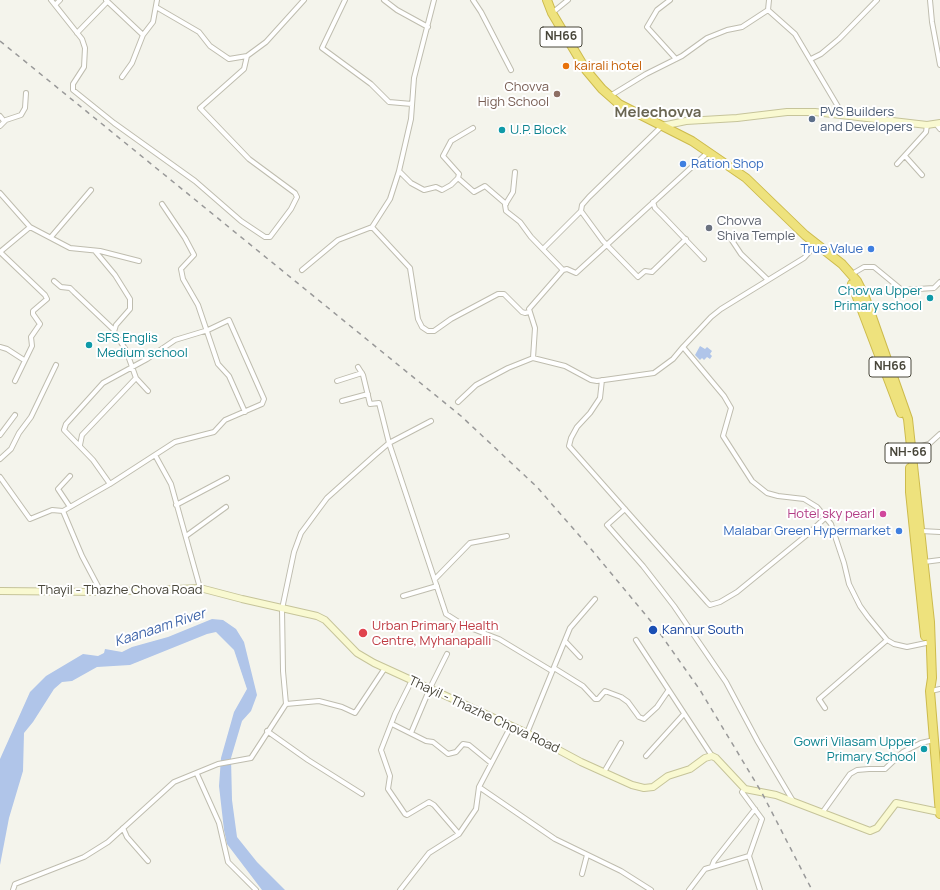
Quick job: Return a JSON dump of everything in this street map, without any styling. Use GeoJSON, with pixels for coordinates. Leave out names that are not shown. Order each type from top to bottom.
{"type":"FeatureCollection","features":[{"type":"Feature","properties":{"kind":"highway","name":"NH66"},"geometry":{"type":"LineString","coordinates":[[542,0],[554,26],[576,62],[586,70],[610,96],[619,104],[680,136],[746,178],[814,246],[852,274],[865,297],[908,419],[924,562],[928,642],[932,678],[930,688],[940,813]]}},
{"type":"Feature","properties":{"kind":"highway","name":"NH66"},"geometry":{"type":"LineString","coordinates":[[547,0],[552,13],[586,70]]}},
{"type":"Feature","properties":{"kind":"highway","name":"NH-66"},"geometry":{"type":"LineString","coordinates":[[814,246],[843,273],[854,287],[904,423],[910,460],[910,492],[928,642]]}},
{"type":"Feature","properties":{"kind":"street"},"geometry":{"type":"LineString","coordinates":[[51,0],[77,33],[85,48],[84,67],[73,84],[74,90],[114,123],[195,181],[241,221],[265,238],[270,237],[291,209],[297,197],[295,193],[249,159],[200,108],[244,69],[247,56]]}},
{"type":"Feature","properties":{"kind":"street"},"geometry":{"type":"LineString","coordinates":[[55,5],[60,0]]}},
{"type":"Feature","properties":{"kind":"street"},"geometry":{"type":"LineString","coordinates":[[122,77],[132,62],[143,35],[153,22],[157,0]]}},
{"type":"Feature","properties":{"kind":"street"},"geometry":{"type":"LineString","coordinates":[[156,7],[199,32],[210,46],[229,59],[247,56],[266,42],[304,0]]}},
{"type":"Feature","properties":{"kind":"street"},"geometry":{"type":"LineString","coordinates":[[344,0],[322,48],[371,84],[389,102],[412,104]]}},
{"type":"Feature","properties":{"kind":"street"},"geometry":{"type":"LineString","coordinates":[[384,0],[397,10],[428,26]]}},
{"type":"Feature","properties":{"kind":"street"},"geometry":{"type":"LineString","coordinates":[[302,270],[338,240],[372,227],[390,199],[399,171],[411,120],[414,78],[434,0]]}},
{"type":"Feature","properties":{"kind":"street"},"geometry":{"type":"LineString","coordinates":[[473,0],[481,12],[511,70]]}},
{"type":"Feature","properties":{"kind":"street"},"geometry":{"type":"LineString","coordinates":[[552,13],[568,0]]}},
{"type":"Feature","properties":{"kind":"street"},"geometry":{"type":"LineString","coordinates":[[670,0],[657,10],[647,24],[676,59]]}},
{"type":"Feature","properties":{"kind":"street"},"geometry":{"type":"LineString","coordinates":[[768,10],[769,0]]}},
{"type":"Feature","properties":{"kind":"street"},"geometry":{"type":"LineString","coordinates":[[811,59],[821,54],[839,39],[877,0]]}},
{"type":"Feature","properties":{"kind":"street"},"geometry":{"type":"LineString","coordinates":[[930,0],[932,22],[940,65]]}},
{"type":"Feature","properties":{"kind":"street"},"geometry":{"type":"LineString","coordinates":[[77,33],[107,1],[143,35]]}},
{"type":"Feature","properties":{"kind":"street"},"geometry":{"type":"LineString","coordinates":[[610,96],[646,74],[676,59],[707,38],[723,31],[742,27],[768,10]]}},
{"type":"Feature","properties":{"kind":"street"},"geometry":{"type":"LineString","coordinates":[[768,10],[795,34],[843,115]]}},
{"type":"Feature","properties":{"kind":"street"},"geometry":{"type":"LineString","coordinates":[[0,126],[4,121],[21,115],[25,108],[26,93]]}},
{"type":"Feature","properties":{"kind":"street"},"geometry":{"type":"LineString","coordinates":[[543,248],[581,211],[582,205],[589,197],[662,126],[686,121],[742,118],[787,112],[815,112],[927,125],[939,125]]}},
{"type":"Feature","properties":{"kind":"street"},"geometry":{"type":"LineString","coordinates":[[0,116],[4,121]]}},
{"type":"Feature","properties":{"kind":"street"},"geometry":{"type":"LineString","coordinates":[[680,136],[680,130],[686,121]]}},
{"type":"Feature","properties":{"kind":"street"},"geometry":{"type":"LineString","coordinates":[[898,164],[926,132],[927,125]]}},
{"type":"Feature","properties":{"kind":"street"},"geometry":{"type":"LineString","coordinates":[[473,128],[451,141],[443,156],[457,171],[458,178],[474,192],[478,191],[482,186],[485,186],[506,204]]}},
{"type":"Feature","properties":{"kind":"street"},"geometry":{"type":"LineString","coordinates":[[533,358],[535,328],[529,309],[533,303],[563,270],[567,269],[576,273],[707,154]]}},
{"type":"Feature","properties":{"kind":"street"},"geometry":{"type":"LineString","coordinates":[[905,156],[922,175]]}},
{"type":"Feature","properties":{"kind":"street"},"geometry":{"type":"LineString","coordinates":[[399,171],[411,183],[424,190],[436,187],[442,190],[454,183],[458,178]]}},
{"type":"Feature","properties":{"kind":"street"},"geometry":{"type":"LineString","coordinates":[[515,172],[514,192],[506,204],[506,211],[520,222],[563,270]]}},
{"type":"Feature","properties":{"kind":"street"},"geometry":{"type":"LineString","coordinates":[[51,237],[91,190]]}},
{"type":"Feature","properties":{"kind":"street"},"geometry":{"type":"LineString","coordinates":[[0,193],[30,227],[70,248],[95,251],[139,261]]}},
{"type":"Feature","properties":{"kind":"street"},"geometry":{"type":"LineString","coordinates":[[653,202],[655,208],[704,259]]}},
{"type":"Feature","properties":{"kind":"street"},"geometry":{"type":"LineString","coordinates":[[162,204],[190,246],[194,255],[180,270],[183,279],[198,305],[218,364],[229,376],[245,412]]}},
{"type":"Feature","properties":{"kind":"street"},"geometry":{"type":"LineString","coordinates":[[581,211],[607,244],[638,277],[645,271],[652,272],[686,239]]}},
{"type":"Feature","properties":{"kind":"street"},"geometry":{"type":"LineString","coordinates":[[15,381],[32,346],[31,337],[40,324],[33,314],[33,311],[46,302],[47,298],[0,252],[30,227]]}},
{"type":"Feature","properties":{"kind":"street"},"geometry":{"type":"LineString","coordinates":[[372,227],[410,268],[413,298],[418,319],[422,327],[428,331],[434,331],[458,315],[498,294],[504,294],[525,314],[529,312]]}},
{"type":"Feature","properties":{"kind":"street"},"geometry":{"type":"LineString","coordinates":[[729,236],[745,258],[767,279]]}},
{"type":"Feature","properties":{"kind":"street"},"geometry":{"type":"LineString","coordinates":[[458,402],[476,386],[508,368],[533,358],[565,366],[591,380],[602,380],[654,373],[673,359],[711,317],[767,279],[804,258],[814,246]]}},
{"type":"Feature","properties":{"kind":"street"},"geometry":{"type":"LineString","coordinates":[[95,251],[130,298],[130,309],[114,330]]}},
{"type":"Feature","properties":{"kind":"street"},"geometry":{"type":"LineString","coordinates":[[852,274],[868,266],[874,267],[902,290],[934,288],[940,282]]}},
{"type":"Feature","properties":{"kind":"street"},"geometry":{"type":"LineString","coordinates":[[54,281],[61,287],[70,288],[114,330],[126,350],[136,378],[148,391]]}},
{"type":"Feature","properties":{"kind":"street"},"geometry":{"type":"LineString","coordinates":[[0,477],[30,519],[52,510],[63,511],[110,484],[175,442],[214,432],[225,420],[262,404],[264,399],[248,366],[229,320],[207,330],[175,340],[132,368],[120,372],[103,383],[66,424],[64,430],[80,445],[110,484]]}},
{"type":"Feature","properties":{"kind":"street"},"geometry":{"type":"LineString","coordinates":[[0,347],[7,349],[24,360]]}},
{"type":"Feature","properties":{"kind":"street"},"geometry":{"type":"LineString","coordinates":[[683,347],[724,396],[731,408],[723,436],[752,481],[767,493],[810,501],[826,517],[835,535],[849,584],[854,595],[868,617],[887,640],[894,644],[907,647],[928,642]]}},
{"type":"Feature","properties":{"kind":"street"},"geometry":{"type":"LineString","coordinates":[[0,459],[11,449],[19,433],[31,417],[56,365]]}},
{"type":"Feature","properties":{"kind":"street"},"geometry":{"type":"LineString","coordinates":[[358,367],[362,373],[370,404],[379,403],[389,443],[448,617],[465,626],[499,640],[553,669],[583,686],[595,699],[598,699],[605,691],[621,697],[632,706],[639,717],[644,719],[657,707],[668,692]]}},
{"type":"Feature","properties":{"kind":"street"},"geometry":{"type":"LineString","coordinates":[[337,381],[362,373]]}},
{"type":"Feature","properties":{"kind":"street"},"geometry":{"type":"LineString","coordinates":[[80,445],[82,435],[136,378]]}},
{"type":"Feature","properties":{"kind":"street"},"geometry":{"type":"LineString","coordinates":[[602,380],[600,398],[590,413],[577,427],[571,438],[569,446],[710,605],[726,599],[761,573],[826,517]]}},
{"type":"Feature","properties":{"kind":"street"},"geometry":{"type":"LineString","coordinates":[[342,400],[368,394]]}},
{"type":"Feature","properties":{"kind":"street"},"geometry":{"type":"LineString","coordinates":[[0,435],[15,416]]}},
{"type":"Feature","properties":{"kind":"street"},"geometry":{"type":"LineString","coordinates":[[13,890],[15,884],[84,857],[108,842],[157,795],[174,782],[197,774],[218,764],[251,758],[267,731],[286,704],[283,671],[282,609],[294,552],[302,533],[327,498],[389,443],[431,421]]}},
{"type":"Feature","properties":{"kind":"street"},"geometry":{"type":"LineString","coordinates":[[912,449],[928,444],[940,434]]}},
{"type":"Feature","properties":{"kind":"street"},"geometry":{"type":"LineString","coordinates":[[155,455],[171,484],[200,588]]}},
{"type":"Feature","properties":{"kind":"street"},"geometry":{"type":"LineString","coordinates":[[70,476],[58,489],[70,507]]}},
{"type":"Feature","properties":{"kind":"street"},"geometry":{"type":"LineString","coordinates":[[176,505],[227,478]]}},
{"type":"Feature","properties":{"kind":"street"},"geometry":{"type":"LineString","coordinates":[[186,536],[226,507]]}},
{"type":"Feature","properties":{"kind":"street"},"geometry":{"type":"LineString","coordinates":[[625,509],[607,525],[643,566],[674,606],[726,682],[758,742],[793,802]]}},
{"type":"Feature","properties":{"kind":"street"},"geometry":{"type":"LineString","coordinates":[[63,511],[82,556],[101,592]]}},
{"type":"Feature","properties":{"kind":"street"},"geometry":{"type":"LineString","coordinates":[[921,531],[940,532]]}},
{"type":"Feature","properties":{"kind":"street"},"geometry":{"type":"LineString","coordinates":[[435,579],[470,543],[507,536]]}},
{"type":"Feature","properties":{"kind":"street"},"geometry":{"type":"LineString","coordinates":[[924,562],[940,560]]}},
{"type":"Feature","properties":{"kind":"street"},"geometry":{"type":"LineString","coordinates":[[403,596],[437,586]]}},
{"type":"Feature","properties":{"kind":"street","name":"Thayil - Thazhe Chova Road"},"geometry":{"type":"LineString","coordinates":[[0,591],[101,592],[200,588],[282,609],[317,616],[325,620],[357,653],[385,668],[527,733],[632,786],[644,788],[653,787],[668,776],[690,769],[705,758],[712,756]]}},
{"type":"Feature","properties":{"kind":"street"},"geometry":{"type":"LineString","coordinates":[[527,733],[570,628],[595,599]]}},
{"type":"Feature","properties":{"kind":"street"},"geometry":{"type":"LineString","coordinates":[[636,640],[683,715],[712,756],[716,758],[745,789],[776,796],[870,830],[877,828],[896,803],[940,813]]}},
{"type":"Feature","properties":{"kind":"street"},"geometry":{"type":"LineString","coordinates":[[825,708],[819,699],[887,640]]}},
{"type":"Feature","properties":{"kind":"street"},"geometry":{"type":"LineString","coordinates":[[565,641],[580,657]]}},
{"type":"Feature","properties":{"kind":"street"},"geometry":{"type":"LineString","coordinates":[[411,733],[430,688],[447,654]]}},
{"type":"Feature","properties":{"kind":"street"},"geometry":{"type":"LineString","coordinates":[[286,704],[319,701],[342,707],[355,713],[385,668]]}},
{"type":"Feature","properties":{"kind":"street"},"geometry":{"type":"LineString","coordinates":[[412,680],[381,750],[390,776],[388,789],[389,793],[407,815],[429,802],[434,805],[459,834]]}},
{"type":"Feature","properties":{"kind":"street"},"geometry":{"type":"LineString","coordinates":[[930,688],[940,690]]}},
{"type":"Feature","properties":{"kind":"street"},"geometry":{"type":"LineString","coordinates":[[646,756],[683,715]]}},
{"type":"Feature","properties":{"kind":"street"},"geometry":{"type":"LineString","coordinates":[[392,724],[426,741],[433,742],[448,754],[456,752],[464,744],[469,745],[491,763]]}},
{"type":"Feature","properties":{"kind":"street"},"geometry":{"type":"LineString","coordinates":[[400,890],[429,853],[459,834],[476,809],[479,787],[511,726]]}},
{"type":"Feature","properties":{"kind":"street"},"geometry":{"type":"LineString","coordinates":[[267,731],[308,760],[362,794]]}},
{"type":"Feature","properties":{"kind":"street"},"geometry":{"type":"LineString","coordinates":[[822,813],[850,774],[857,770],[869,768],[885,769],[903,752],[921,743],[934,740]]}},
{"type":"Feature","properties":{"kind":"street"},"geometry":{"type":"LineString","coordinates":[[604,772],[621,743]]}},
{"type":"Feature","properties":{"kind":"street"},"geometry":{"type":"LineString","coordinates":[[197,774],[219,823],[228,862],[256,890]]}},
{"type":"Feature","properties":{"kind":"street"},"geometry":{"type":"LineString","coordinates":[[479,787],[555,839],[622,871],[651,890]]}},
{"type":"Feature","properties":{"kind":"street"},"geometry":{"type":"LineString","coordinates":[[745,789],[742,792],[762,819],[749,856],[760,890]]}},
{"type":"Feature","properties":{"kind":"street"},"geometry":{"type":"LineString","coordinates":[[714,866],[712,866],[714,861],[755,810]]}},
{"type":"Feature","properties":{"kind":"street"},"geometry":{"type":"LineString","coordinates":[[123,828],[127,837],[148,861]]}},
{"type":"Feature","properties":{"kind":"street"},"geometry":{"type":"LineString","coordinates":[[582,874],[587,855]]}},
{"type":"Feature","properties":{"kind":"street"},"geometry":{"type":"LineString","coordinates":[[689,890],[705,869],[749,856]]}},
{"type":"Feature","properties":{"kind":"water"},"geometry":{"type":"Polygon","coordinates":[[[700,346],[705,349],[707,347],[712,351],[710,354],[712,356],[710,359],[707,357],[704,360],[702,358],[700,360],[695,355],[700,346]]]}},
{"type":"Feature","properties":{"kind":"water"},"geometry":{"type":"Polygon","coordinates":[[[212,619],[223,620],[236,629],[244,642],[257,695],[251,711],[242,721],[231,758],[232,800],[237,837],[257,862],[285,890],[262,890],[227,844],[219,786],[221,758],[234,712],[247,689],[234,650],[216,632],[207,634],[130,665],[97,667],[72,681],[62,682],[54,689],[33,722],[24,733],[23,771],[9,818],[0,865],[0,759],[30,692],[46,676],[83,654],[98,656],[104,653],[105,649],[122,652],[132,647],[168,637],[212,619]]]}},
{"type":"Feature","properties":{"kind":"railway"},"geometry":{"type":"LineString","coordinates":[[0,41],[461,416],[537,487],[654,625],[700,690],[762,793],[812,890]]}},
{"type":"Feature","properties":{"kind":"place","name":"kairali hotel"},"geometry":{"type":"Point","coordinates":[566,66]}},
{"type":"Feature","properties":{"kind":"place","name":"Chovva High School"},"geometry":{"type":"Point","coordinates":[557,94]}},
{"type":"Feature","properties":{"kind":"place","name":"PVS Builders and Developers"},"geometry":{"type":"Point","coordinates":[812,119]}},
{"type":"Feature","properties":{"kind":"place","name":"U.P. Block"},"geometry":{"type":"Point","coordinates":[502,130]}},
{"type":"Feature","properties":{"kind":"place","name":"Ration Shop"},"geometry":{"type":"Point","coordinates":[683,164]}},
{"type":"Feature","properties":{"kind":"place","name":"Chovva Shiva Temple"},"geometry":{"type":"Point","coordinates":[709,228]}},
{"type":"Feature","properties":{"kind":"place","name":"True Value"},"geometry":{"type":"Point","coordinates":[871,249]}},
{"type":"Feature","properties":{"kind":"place","name":"Chovva Upper Primary school"},"geometry":{"type":"Point","coordinates":[930,298]}},
{"type":"Feature","properties":{"kind":"place","name":"SFS Englis Medium school"},"geometry":{"type":"Point","coordinates":[89,345]}},
{"type":"Feature","properties":{"kind":"place","name":"Hotel sky pearl"},"geometry":{"type":"Point","coordinates":[883,514]}},
{"type":"Feature","properties":{"kind":"place","name":"Malabar Green Hypermarket"},"geometry":{"type":"Point","coordinates":[899,531]}},
{"type":"Feature","properties":{"kind":"place","name":"Kannur South"},"geometry":{"type":"Point","coordinates":[653,630]}},
{"type":"Feature","properties":{"kind":"place","name":"Urban Primary Health Centre, Myhanapalli"},"geometry":{"type":"Point","coordinates":[363,633]}},
{"type":"Feature","properties":{"kind":"place","name":"Gowri Vilasam Upper Primary School"},"geometry":{"type":"Point","coordinates":[924,749]}},
{"type":"Feature","properties":{"kind":"district","name":"Melechovva"},"geometry":{"type":"Point","coordinates":[658,113]}},
{"type":"Feature","properties":{"kind":"water label","name":"Kaanaam River"},"geometry":{"type":"Point","coordinates":[160,628]}}]}
